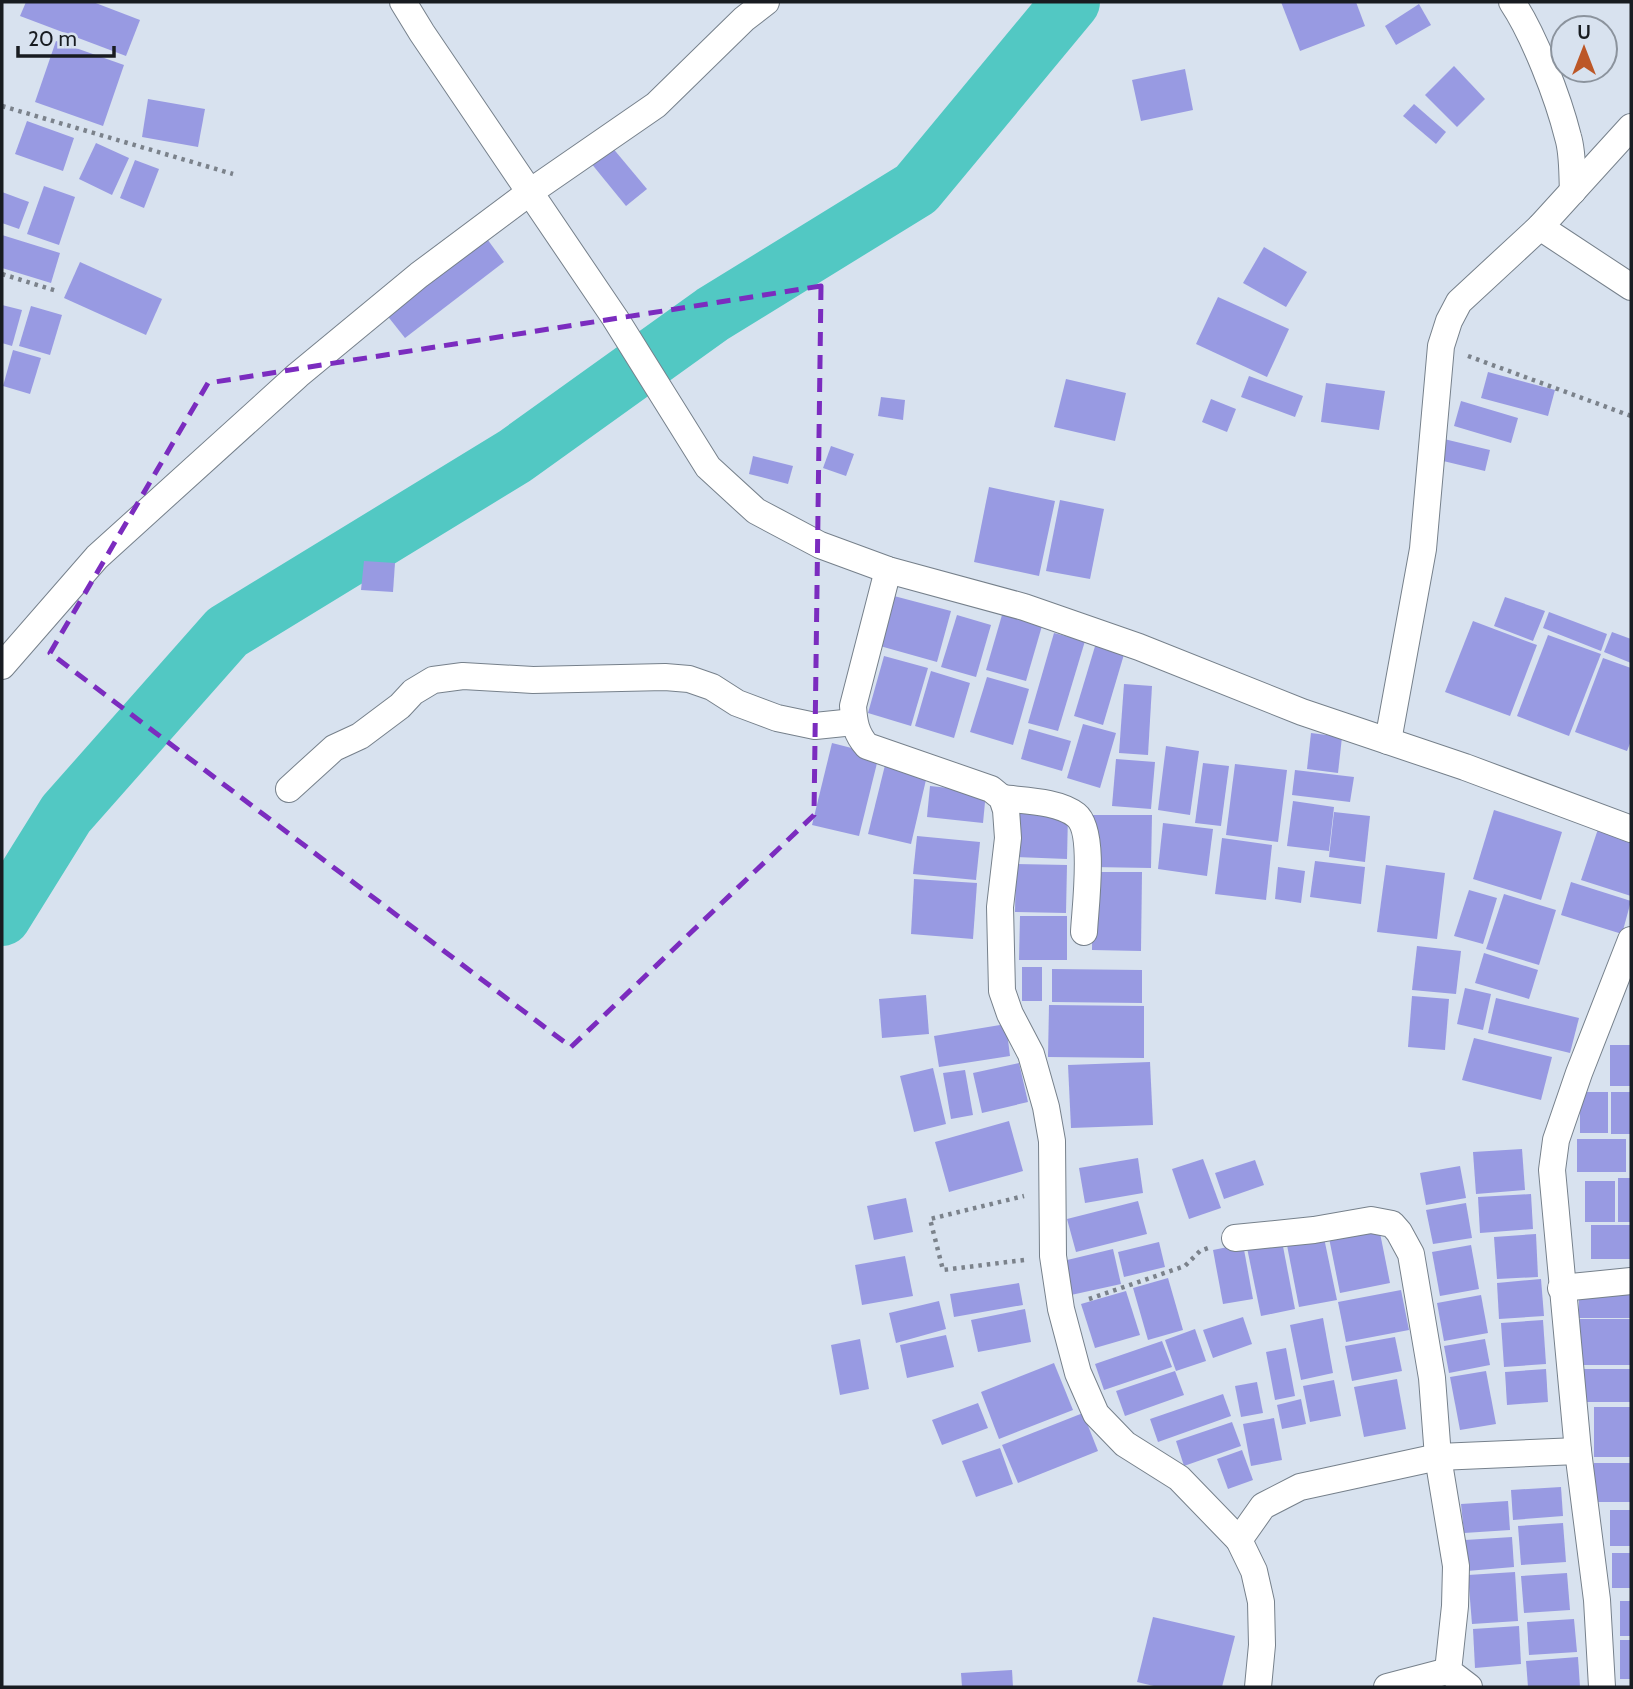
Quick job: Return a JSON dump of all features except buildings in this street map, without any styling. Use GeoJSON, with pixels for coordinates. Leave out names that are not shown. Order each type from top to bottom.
{"type":"FeatureCollection","features":[{"type":"Feature","properties":{"kind":"street"},"geometry":{"type":"LineString","coordinates":[[403,2],[615,318],[708,467],[756,511],[820,545],[888,570],[1049,616],[1139,647],[1302,712],[1465,767],[1631,829]]}},
{"type":"Feature","properties":{"kind":"street"},"geometry":{"type":"LineString","coordinates":[[2,666],[97,557],[288,384],[419,275],[530,192],[656,105],[744,19],[766,2]]}},
{"type":"Feature","properties":{"kind":"street"},"geometry":{"type":"LineString","coordinates":[[1512,2],[1522,17],[1543,66],[1569,139],[1573,191]]}},
{"type":"Feature","properties":{"kind":"street"},"geometry":{"type":"LineString","coordinates":[[1388,741],[1423,549],[1441,346],[1449,321],[1459,302],[1540,227],[1631,127]]}},
{"type":"Feature","properties":{"kind":"street"},"geometry":{"type":"LineString","coordinates":[[1540,227],[1631,287]]}},
{"type":"Feature","properties":{"kind":"street"},"geometry":{"type":"LineString","coordinates":[[888,570],[853,706],[853,722],[859,737],[867,746],[991,789],[1002,798],[1062,808],[1078,816],[1083,825],[1087,847],[1084,932]]}},
{"type":"Feature","properties":{"kind":"street"},"geometry":{"type":"LineString","coordinates":[[289,789],[334,748],[360,736],[400,706],[413,692],[433,680],[463,676],[533,680],[665,677],[689,679],[712,687],[737,703],[777,718],[815,726],[853,722]]}},
{"type":"Feature","properties":{"kind":"street"},"geometry":{"type":"LineString","coordinates":[[1002,798],[1006,810],[1008,838],[1000,907],[1002,991],[1010,1014],[1031,1054],[1046,1107],[1052,1141],[1053,1256],[1061,1309],[1078,1373],[1096,1414],[1125,1444],[1179,1478],[1239,1540],[1254,1571],[1261,1602],[1262,1645],[1258,1687]]}},
{"type":"Feature","properties":{"kind":"street"},"geometry":{"type":"LineString","coordinates":[[1602,1687],[1597,1600],[1578,1451],[1552,1170],[1556,1140],[1579,1073],[1631,940]]}},
{"type":"Feature","properties":{"kind":"street"},"geometry":{"type":"LineString","coordinates":[[1235,1238],[1314,1230],[1371,1220],[1392,1224],[1411,1254],[1430,1364],[1438,1457],[1456,1566],[1448,1671]]}},
{"type":"Feature","properties":{"kind":"street"},"geometry":{"type":"LineString","coordinates":[[1561,1288],[1631,1282]]}},
{"type":"Feature","properties":{"kind":"street"},"geometry":{"type":"LineString","coordinates":[[1239,1540],[1263,1506],[1300,1487],[1438,1457],[1578,1451]]}},
{"type":"Feature","properties":{"kind":"street"},"geometry":{"type":"LineString","coordinates":[[1387,1687],[1448,1671]]}},
{"type":"Feature","properties":{"kind":"street"},"geometry":{"type":"LineString","coordinates":[[1448,1671],[1469,1687]]}},
{"type":"Feature","properties":{"kind":"path"},"geometry":{"type":"LineString","coordinates":[[2,106],[233,174]]}},
{"type":"Feature","properties":{"kind":"path"},"geometry":{"type":"LineString","coordinates":[[2,274],[57,291]]}},
{"type":"Feature","properties":{"kind":"path"},"geometry":{"type":"LineString","coordinates":[[1441,346],[1631,416]]}},
{"type":"Feature","properties":{"kind":"path"},"geometry":{"type":"LineString","coordinates":[[1052,1189],[930,1219],[943,1270],[1053,1256]]}},
{"type":"Feature","properties":{"kind":"path"},"geometry":{"type":"LineString","coordinates":[[1061,1309],[1168,1273],[1185,1266],[1200,1251],[1235,1238]]}},
{"type":"Feature","properties":{"kind":"highlighted area"},"geometry":{"type":"Polygon","coordinates":[[[821,286],[814,815],[571,1047],[50,653],[208,383],[821,286]]]}},
{"type":"Feature","properties":{"kind":"waterway"},"geometry":{"type":"LineString","coordinates":[[2,917],[66,814],[227,632],[515,456],[713,314],[916,189],[1071,2]]}}]}
